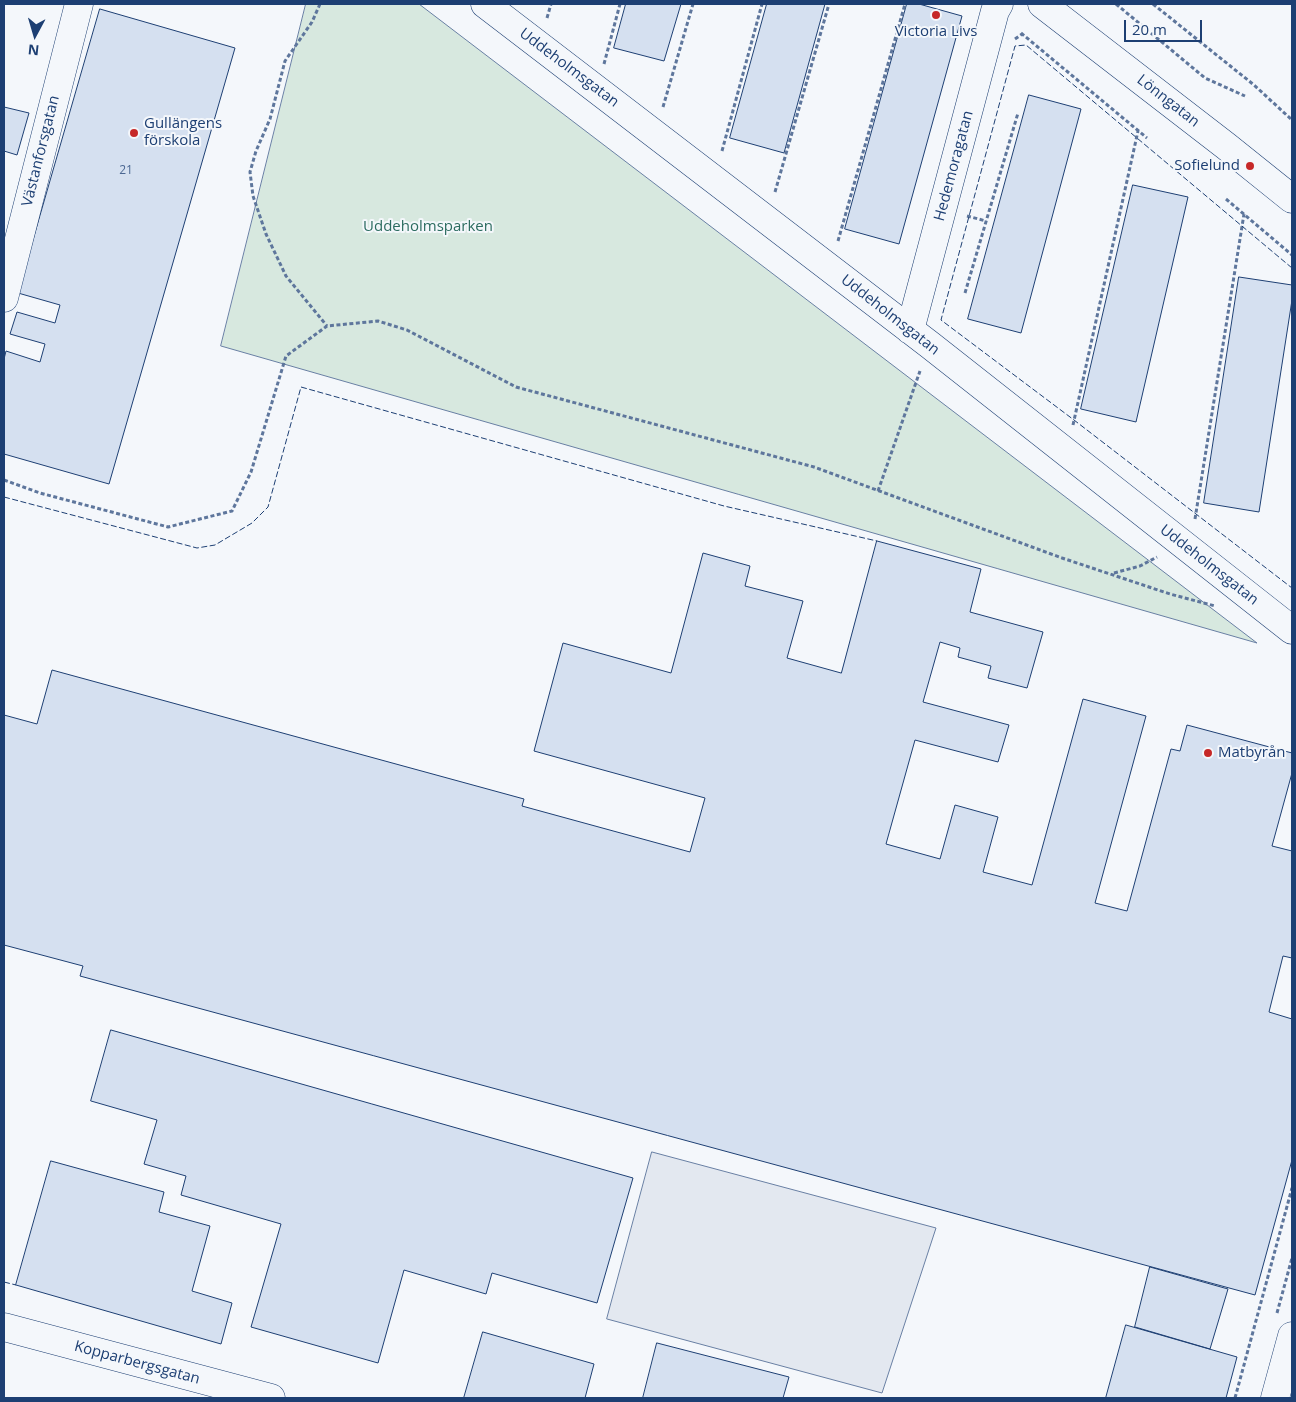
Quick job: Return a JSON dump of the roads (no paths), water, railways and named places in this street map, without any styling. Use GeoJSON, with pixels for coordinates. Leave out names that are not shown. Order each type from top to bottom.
{"type":"FeatureCollection","features":[{"type":"Feature","properties":{"kind":"street","name":"Västanforsgatan"},"geometry":{"type":"LineString","coordinates":[[4,298],[78,4]]}},
{"type":"Feature","properties":{"kind":"street","name":"Uddeholmsgatan"},"geometry":{"type":"LineString","coordinates":[[485,4],[920,337],[1188,533],[1292,630]]}},
{"type":"Feature","properties":{"kind":"street","name":"Lönngatan"},"geometry":{"type":"LineString","coordinates":[[1042,4],[1219,140],[1292,199]]}},
{"type":"Feature","properties":{"kind":"street","name":"Hedemoragatan"},"geometry":{"type":"LineString","coordinates":[[920,337],[997,8]]}},
{"type":"Feature","properties":{"kind":"street","name":"Kopparbergsgatan"},"geometry":{"type":"LineString","coordinates":[[4,1327],[270,1398]]}},
{"type":"Feature","properties":{"kind":"street"},"geometry":{"type":"LineString","coordinates":[[1275,1398],[1292,1336]]}},
{"type":"Feature","properties":{"kind":"place","name":"Victoria Livs"},"geometry":{"type":"Point","coordinates":[936,15]}},
{"type":"Feature","properties":{"kind":"place","name":"Gullängens förskola"},"geometry":{"type":"Point","coordinates":[134,133]}},
{"type":"Feature","properties":{"kind":"place","name":"Sofielund"},"geometry":{"type":"Point","coordinates":[1250,166]}},
{"type":"Feature","properties":{"kind":"place","name":"Matbyrån"},"geometry":{"type":"Point","coordinates":[1208,753]}},
{"type":"Feature","properties":{"kind":"park label","name":"Uddeholmsparken"},"geometry":{"type":"Point","coordinates":[428,227]}}]}
